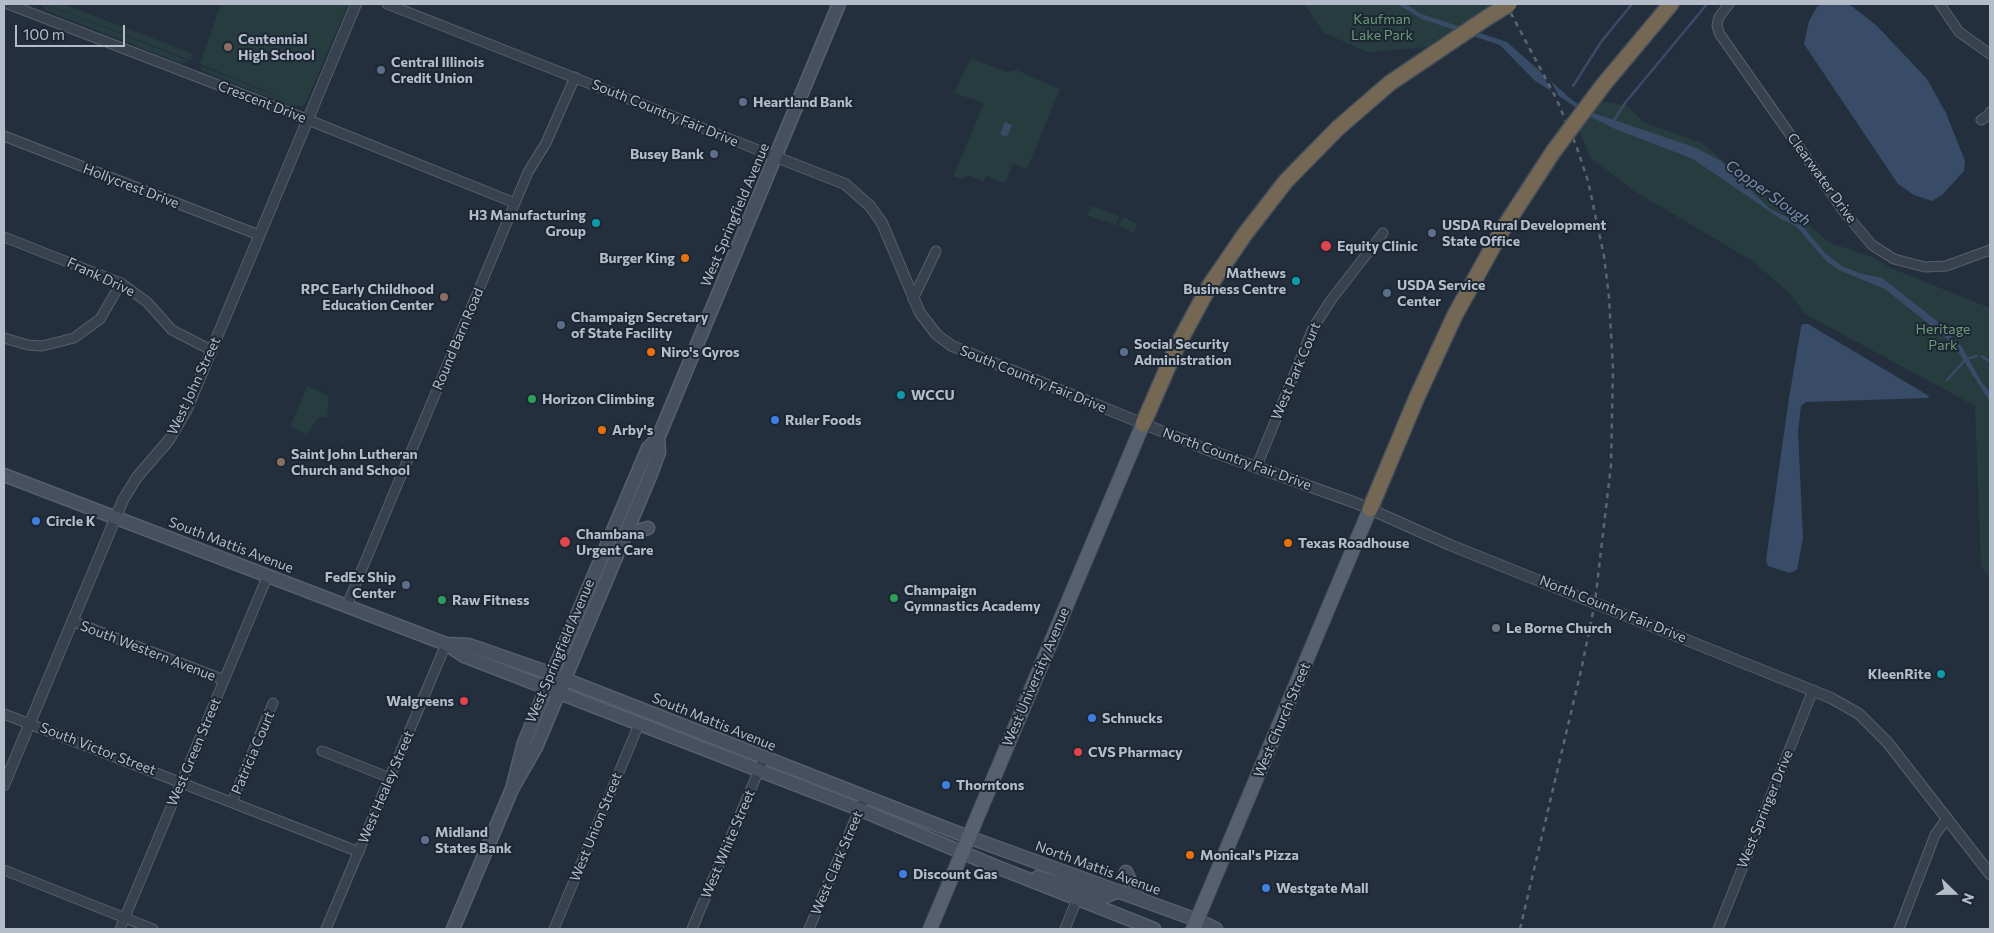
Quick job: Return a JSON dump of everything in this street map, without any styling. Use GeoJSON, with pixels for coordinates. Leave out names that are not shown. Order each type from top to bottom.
{"type":"FeatureCollection","features":[{"type":"Feature","properties":{"kind":"highway"},"geometry":{"type":"LineString","coordinates":[[1143,424],[1177,346],[1210,285],[1245,234],[1286,181],[1363,106],[1420,61],[1509,4]]}},
{"type":"Feature","properties":{"kind":"highway"},"geometry":{"type":"LineString","coordinates":[[1370,510],[1417,396],[1455,315],[1501,232],[1553,152],[1604,84],[1671,4]]}},
{"type":"Feature","properties":{"kind":"main road","name":"West Springfield Avenue"},"geometry":{"type":"LineString","coordinates":[[453,929],[512,788],[524,743],[558,677],[648,448],[658,438],[839,4]]}},
{"type":"Feature","properties":{"kind":"main road","name":"West University Avenue"},"geometry":{"type":"LineString","coordinates":[[930,929],[1143,424]]}},
{"type":"Feature","properties":{"kind":"main road","name":"West Springfield Avenue"},"geometry":{"type":"LineString","coordinates":[[558,677],[625,535],[660,452],[658,438]]}},
{"type":"Feature","properties":{"kind":"main road","name":"South Mattis Avenue"},"geometry":{"type":"LineString","coordinates":[[4,475],[347,605],[446,644],[464,656],[962,852]]}},
{"type":"Feature","properties":{"kind":"main road","name":"West Church Street"},"geometry":{"type":"LineString","coordinates":[[1194,925],[1370,510]]}},
{"type":"Feature","properties":{"kind":"main road"},"geometry":{"type":"LineString","coordinates":[[625,535],[648,528]]}},
{"type":"Feature","properties":{"kind":"main road","name":"South Mattis Avenue"},"geometry":{"type":"LineString","coordinates":[[446,644],[469,645],[558,677],[968,837]]}},
{"type":"Feature","properties":{"kind":"main road","name":"North Mattis Avenue"},"geometry":{"type":"LineString","coordinates":[[968,837],[1138,898],[1194,925],[1216,929]]}},
{"type":"Feature","properties":{"kind":"main road"},"geometry":{"type":"LineString","coordinates":[[962,852],[1012,874],[1154,929]]}},
{"type":"Feature","properties":{"kind":"main road"},"geometry":{"type":"LineString","coordinates":[[1126,872],[1138,898]]}},
{"type":"Feature","properties":{"kind":"main road"},"geometry":{"type":"LineString","coordinates":[[1012,874],[1044,877],[1104,897],[1118,891]]}},
{"type":"Feature","properties":{"kind":"street","name":"Crescent Drive"},"geometry":{"type":"LineString","coordinates":[[8,4],[307,119],[515,203]]}},
{"type":"Feature","properties":{"kind":"street","name":"West John Street"},"geometry":{"type":"LineString","coordinates":[[4,785],[128,490],[178,426],[356,4]]}},
{"type":"Feature","properties":{"kind":"street","name":"South Country Fair Drive"},"geometry":{"type":"LineString","coordinates":[[387,4],[846,184],[870,206],[885,230],[913,299],[928,325],[952,346],[1143,424]]}},
{"type":"Feature","properties":{"kind":"street","name":"Clearwater Drive"},"geometry":{"type":"LineString","coordinates":[[1729,4],[1719,17],[1717,25],[1719,33],[1865,238],[1894,259],[1925,268],[1954,264],[1990,250]]}},
{"type":"Feature","properties":{"kind":"street"},"geometry":{"type":"LineString","coordinates":[[1940,4],[1959,32],[1990,54]]}},
{"type":"Feature","properties":{"kind":"street","name":"Round Barn Road"},"geometry":{"type":"LineString","coordinates":[[347,605],[528,172],[546,143],[574,76]]}},
{"type":"Feature","properties":{"kind":"street"},"geometry":{"type":"LineString","coordinates":[[1981,120],[1989,115],[1990,112]]}},
{"type":"Feature","properties":{"kind":"street","name":"Hollycrest Drive"},"geometry":{"type":"LineString","coordinates":[[4,136],[259,235]]}},
{"type":"Feature","properties":{"kind":"street","name":"West Park Court"},"geometry":{"type":"LineString","coordinates":[[1256,468],[1313,328],[1331,300],[1383,233]]}},
{"type":"Feature","properties":{"kind":"street","name":"Frank Drive"},"geometry":{"type":"LineString","coordinates":[[4,237],[121,283],[138,294],[172,330],[211,350]]}},
{"type":"Feature","properties":{"kind":"street"},"geometry":{"type":"LineString","coordinates":[[913,299],[936,251]]}},
{"type":"Feature","properties":{"kind":"street"},"geometry":{"type":"LineString","coordinates":[[4,338],[28,345],[42,346],[74,338],[100,318],[121,283]]}},
{"type":"Feature","properties":{"kind":"street","name":"North Country Fair Drive"},"geometry":{"type":"LineString","coordinates":[[1143,424],[1370,510],[1450,545],[1813,690],[1848,707],[1874,728],[1990,874]]}},
{"type":"Feature","properties":{"kind":"street","name":"West Green Street"},"geometry":{"type":"LineString","coordinates":[[120,929],[268,576]]}},
{"type":"Feature","properties":{"kind":"street","name":"South Western Avenue"},"geometry":{"type":"LineString","coordinates":[[72,621],[224,680]]}},
{"type":"Feature","properties":{"kind":"street","name":"West Healey Street"},"geometry":{"type":"LineString","coordinates":[[326,929],[446,644]]}},
{"type":"Feature","properties":{"kind":"street","name":"West Springer Drive"},"geometry":{"type":"LineString","coordinates":[[1718,929],[1813,690]]}},
{"type":"Feature","properties":{"kind":"street","name":"Patricia Court"},"geometry":{"type":"LineString","coordinates":[[232,802],[273,703]]}},
{"type":"Feature","properties":{"kind":"street","name":"South Victor Street"},"geometry":{"type":"LineString","coordinates":[[4,714],[182,781],[359,852]]}},
{"type":"Feature","properties":{"kind":"street","name":"West Union Street"},"geometry":{"type":"LineString","coordinates":[[554,929],[639,724]]}},
{"type":"Feature","properties":{"kind":"street"},"geometry":{"type":"LineString","coordinates":[[322,751],[390,778]]}},
{"type":"Feature","properties":{"kind":"street","name":"West White Street"},"geometry":{"type":"LineString","coordinates":[[692,929],[764,758]]}},
{"type":"Feature","properties":{"kind":"street","name":"West Clark Street"},"geometry":{"type":"LineString","coordinates":[[809,929],[865,796]]}},
{"type":"Feature","properties":{"kind":"street"},"geometry":{"type":"LineString","coordinates":[[1899,929],[1935,836],[1947,818]]}},
{"type":"Feature","properties":{"kind":"street"},"geometry":{"type":"LineString","coordinates":[[4,870],[153,929]]}},
{"type":"Feature","properties":{"kind":"street"},"geometry":{"type":"LineString","coordinates":[[1065,929],[1077,899]]}},
{"type":"Feature","properties":{"kind":"green space"},"geometry":{"type":"Polygon","coordinates":[[[41,4],[189,61],[180,63],[45,10],[41,4]]]}},
{"type":"Feature","properties":{"kind":"green space"},"geometry":{"type":"Polygon","coordinates":[[[46,4],[63,4],[191,53],[192,56],[190,60],[46,4]]]}},
{"type":"Feature","properties":{"kind":"green space"},"geometry":{"type":"Polygon","coordinates":[[[221,4],[348,4],[303,106],[291,106],[203,71],[200,66],[294,102],[200,64],[221,4]]]}},
{"type":"Feature","properties":{"kind":"green space","name":"Kaufman Lake Park"},"geometry":{"type":"Polygon","coordinates":[[[1304,4],[1493,4],[1427,47],[1367,52],[1324,33],[1304,4]]]}},
{"type":"Feature","properties":{"kind":"green space"},"geometry":{"type":"Polygon","coordinates":[[[971,58],[1007,72],[1016,70],[1060,89],[1027,169],[1013,164],[1005,183],[987,176],[984,181],[967,175],[963,179],[953,177],[984,103],[954,93],[971,58]]]}},
{"type":"Feature","properties":{"kind":"green space","name":"Heritage Park"},"geometry":{"type":"Polygon","coordinates":[[[1600,101],[1627,106],[1645,123],[1700,142],[1780,207],[1794,213],[1830,243],[1872,257],[1893,269],[1990,308],[1990,578],[1981,566],[1975,406],[1805,314],[1791,295],[1754,262],[1634,191],[1591,158],[1579,130],[1600,101]]]}},
{"type":"Feature","properties":{"kind":"green space"},"geometry":{"type":"Polygon","coordinates":[[[1092,206],[1119,216],[1116,225],[1087,215],[1092,206]]]}},
{"type":"Feature","properties":{"kind":"green space"},"geometry":{"type":"Polygon","coordinates":[[[1123,217],[1136,223],[1134,233],[1118,226],[1123,217]]]}},
{"type":"Feature","properties":{"kind":"green space"},"geometry":{"type":"Polygon","coordinates":[[[307,386],[329,396],[327,417],[319,417],[307,434],[290,427],[307,386]]]}},
{"type":"Feature","properties":{"kind":"water"},"geometry":{"type":"Polygon","coordinates":[[[1397,4],[1406,4],[1421,14],[1507,42],[1572,100],[1593,113],[1694,147],[1721,161],[1770,209],[1800,223],[1824,252],[1842,266],[1859,273],[1882,278],[1937,321],[1962,347],[1982,383],[1990,392],[1990,402],[1957,350],[1946,338],[1885,289],[1841,271],[1827,262],[1796,226],[1781,219],[1693,159],[1615,129],[1591,117],[1534,80],[1500,45],[1422,19],[1397,4]]]}},
{"type":"Feature","properties":{"kind":"water"},"geometry":{"type":"Polygon","coordinates":[[[1822,4],[1849,4],[1877,26],[1927,79],[1946,113],[1965,161],[1964,171],[1942,195],[1932,201],[1914,195],[1898,184],[1804,44],[1809,21],[1817,7],[1822,4]]]}},
{"type":"Feature","properties":{"kind":"water"},"geometry":{"type":"Polygon","coordinates":[[[1005,122],[1012,125],[1007,137],[1000,134],[1005,122]]]}},
{"type":"Feature","properties":{"kind":"water"},"geometry":{"type":"Polygon","coordinates":[[[1803,324],[1808,324],[1929,396],[1928,398],[1806,402],[1801,406],[1798,432],[1803,538],[1797,570],[1790,573],[1768,566],[1766,560],[1789,398],[1803,324]]]}},
{"type":"Feature","properties":{"kind":"pier"},"geometry":{"type":"Polygon","coordinates":[[[1542,69],[1547,73],[1559,97],[1552,93],[1540,70],[1542,69]]]}},
{"type":"Feature","properties":{"kind":"waterway"},"geometry":{"type":"LineString","coordinates":[[1573,86],[1601,42],[1632,4]]}},
{"type":"Feature","properties":{"kind":"waterway"},"geometry":{"type":"LineString","coordinates":[[1613,122],[1625,103],[1707,4]]}},
{"type":"Feature","properties":{"kind":"waterway"},"geometry":{"type":"LineString","coordinates":[[1947,380],[1966,359],[1977,356]]}},
{"type":"Feature","properties":{"kind":"waterway"},"geometry":{"type":"LineString","coordinates":[[1982,356],[1990,362]]}},
{"type":"Feature","properties":{"kind":"railway"},"geometry":{"type":"LineString","coordinates":[[1506,4],[1556,98],[1576,145],[1588,181],[1604,256],[1609,297],[1613,369],[1611,465],[1595,602],[1582,666],[1520,929]]}},
{"type":"Feature","properties":{"kind":"place","name":"Centennial High School"},"geometry":{"type":"Point","coordinates":[228,47]}},
{"type":"Feature","properties":{"kind":"place","name":"Central Illinois Credit Union"},"geometry":{"type":"Point","coordinates":[381,70]}},
{"type":"Feature","properties":{"kind":"place","name":"Heartland Bank"},"geometry":{"type":"Point","coordinates":[743,102]}},
{"type":"Feature","properties":{"kind":"place","name":"Busey Bank"},"geometry":{"type":"Point","coordinates":[714,154]}},
{"type":"Feature","properties":{"kind":"place","name":"H3 Manufacturing Group"},"geometry":{"type":"Point","coordinates":[596,223]}},
{"type":"Feature","properties":{"kind":"place","name":"USDA Rural Development State Office"},"geometry":{"type":"Point","coordinates":[1432,233]}},
{"type":"Feature","properties":{"kind":"place","name":"Equity Clinic"},"geometry":{"type":"Point","coordinates":[1326,246]}},
{"type":"Feature","properties":{"kind":"place","name":"Burger King"},"geometry":{"type":"Point","coordinates":[685,258]}},
{"type":"Feature","properties":{"kind":"place","name":"Mathews Business Centre"},"geometry":{"type":"Point","coordinates":[1296,281]}},
{"type":"Feature","properties":{"kind":"place","name":"USDA Service Center"},"geometry":{"type":"Point","coordinates":[1387,293]}},
{"type":"Feature","properties":{"kind":"place","name":"RPC Early Childhood Education Center"},"geometry":{"type":"Point","coordinates":[444,297]}},
{"type":"Feature","properties":{"kind":"place","name":"Champaign Secretary of State Facility"},"geometry":{"type":"Point","coordinates":[561,325]}},
{"type":"Feature","properties":{"kind":"place","name":"Niro's Gyros"},"geometry":{"type":"Point","coordinates":[651,352]}},
{"type":"Feature","properties":{"kind":"place","name":"Social Security Administration"},"geometry":{"type":"Point","coordinates":[1124,352]}},
{"type":"Feature","properties":{"kind":"place","name":"WCCU"},"geometry":{"type":"Point","coordinates":[901,395]}},
{"type":"Feature","properties":{"kind":"place","name":"Horizon Climbing"},"geometry":{"type":"Point","coordinates":[532,399]}},
{"type":"Feature","properties":{"kind":"place","name":"Ruler Foods"},"geometry":{"type":"Point","coordinates":[775,420]}},
{"type":"Feature","properties":{"kind":"place","name":"Arby's"},"geometry":{"type":"Point","coordinates":[602,430]}},
{"type":"Feature","properties":{"kind":"place","name":"Saint John Lutheran Church and School"},"geometry":{"type":"Point","coordinates":[281,462]}},
{"type":"Feature","properties":{"kind":"place","name":"Circle K"},"geometry":{"type":"Point","coordinates":[36,521]}},
{"type":"Feature","properties":{"kind":"place","name":"Chambana Urgent Care"},"geometry":{"type":"Point","coordinates":[565,542]}},
{"type":"Feature","properties":{"kind":"place","name":"Texas Roadhouse"},"geometry":{"type":"Point","coordinates":[1288,543]}},
{"type":"Feature","properties":{"kind":"place","name":"FedEx Ship Center"},"geometry":{"type":"Point","coordinates":[406,585]}},
{"type":"Feature","properties":{"kind":"place","name":"Champaign Gymnastics Academy"},"geometry":{"type":"Point","coordinates":[894,598]}},
{"type":"Feature","properties":{"kind":"place","name":"Raw Fitness"},"geometry":{"type":"Point","coordinates":[442,600]}},
{"type":"Feature","properties":{"kind":"place","name":"Le Borne Church"},"geometry":{"type":"Point","coordinates":[1496,628]}},
{"type":"Feature","properties":{"kind":"place","name":"KleenRite"},"geometry":{"type":"Point","coordinates":[1941,674]}},
{"type":"Feature","properties":{"kind":"place","name":"Walgreens"},"geometry":{"type":"Point","coordinates":[464,701]}},
{"type":"Feature","properties":{"kind":"place","name":"Schnucks"},"geometry":{"type":"Point","coordinates":[1092,718]}},
{"type":"Feature","properties":{"kind":"place","name":"CVS Pharmacy"},"geometry":{"type":"Point","coordinates":[1078,752]}},
{"type":"Feature","properties":{"kind":"place","name":"Thorntons"},"geometry":{"type":"Point","coordinates":[946,785]}},
{"type":"Feature","properties":{"kind":"place","name":"Midland States Bank"},"geometry":{"type":"Point","coordinates":[425,840]}},
{"type":"Feature","properties":{"kind":"place","name":"Monical's Pizza"},"geometry":{"type":"Point","coordinates":[1190,855]}},
{"type":"Feature","properties":{"kind":"place","name":"Discount Gas"},"geometry":{"type":"Point","coordinates":[903,874]}},
{"type":"Feature","properties":{"kind":"place","name":"Westgate Mall"},"geometry":{"type":"Point","coordinates":[1266,888]}},
{"type":"Feature","properties":{"kind":"water label","name":"Copper Slough"},"geometry":{"type":"Point","coordinates":[1768,193]}}]}
